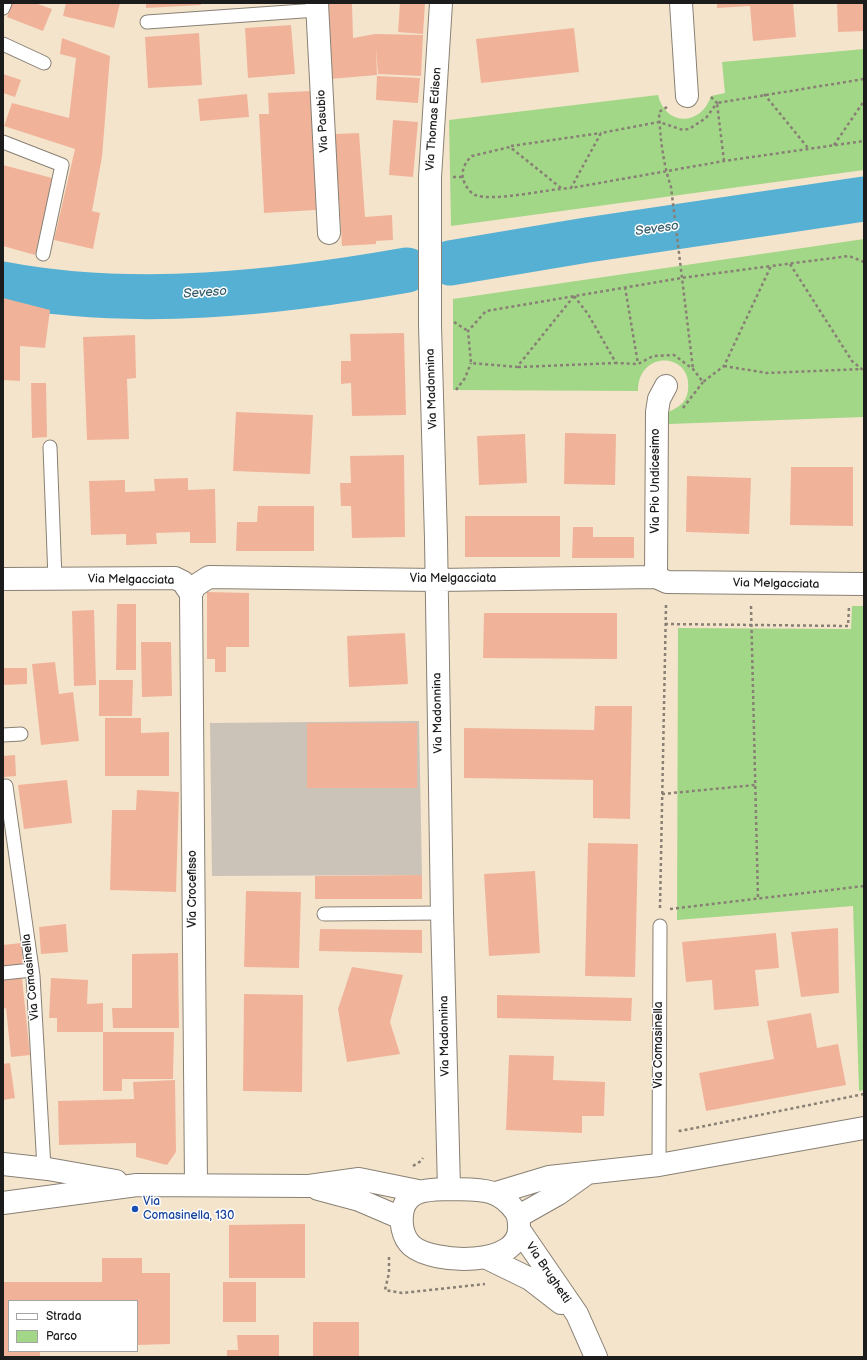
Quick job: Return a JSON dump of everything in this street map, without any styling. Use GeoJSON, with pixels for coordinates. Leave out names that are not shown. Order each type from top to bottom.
{"type":"FeatureCollection","features":[{"type":"Feature","properties":{"kind":"street","name":"Via Thomas Edison"},"geometry":{"type":"LineString","coordinates":[[430,236],[430,177],[441,3]]}},
{"type":"Feature","properties":{"kind":"street"},"geometry":{"type":"LineString","coordinates":[[681,3],[687,96]]}},
{"type":"Feature","properties":{"kind":"street","name":"Via Pasubio"},"geometry":{"type":"LineString","coordinates":[[317,6],[329,233]]}},
{"type":"Feature","properties":{"kind":"street","name":"Via Madonnina"},"geometry":{"type":"LineString","coordinates":[[430,236],[430,350],[449,1189]]}},
{"type":"Feature","properties":{"kind":"street","name":"Via Pio Undicesimo"},"geometry":{"type":"LineString","coordinates":[[661,580],[657,412],[659,399],[666,386]]}},
{"type":"Feature","properties":{"kind":"street","name":"Via Melgacciata"},"geometry":{"type":"LineString","coordinates":[[3,579],[175,578],[183,582],[191,594],[196,586],[209,577],[436,580],[661,580],[751,584],[864,584]]}},
{"type":"Feature","properties":{"kind":"street","name":"Via Crocefisso"},"geometry":{"type":"LineString","coordinates":[[191,594],[196,1184]]}},
{"type":"Feature","properties":{"kind":"street"},"geometry":{"type":"LineString","coordinates":[[496,1193],[550,1177],[659,1165],[864,1128]]}},
{"type":"Feature","properties":{"kind":"street"},"geometry":{"type":"LineString","coordinates":[[3,1164],[44,1168],[137,1185]]}},
{"type":"Feature","properties":{"kind":"street"},"geometry":{"type":"LineString","coordinates":[[519,1224],[587,1173]]}},
{"type":"Feature","properties":{"kind":"street"},"geometry":{"type":"LineString","coordinates":[[3,1203],[137,1185],[196,1184],[309,1186],[359,1179],[418,1191],[449,1189],[481,1190],[496,1193],[511,1204],[519,1224],[516,1242],[508,1250],[499,1255],[487,1258],[455,1258],[430,1255],[412,1246],[403,1233],[401,1218],[404,1207],[410,1198],[418,1191]]}},
{"type":"Feature","properties":{"kind":"street"},"geometry":{"type":"LineString","coordinates":[[309,1186],[359,1200],[401,1218]]}},
{"type":"Feature","properties":{"kind":"street","name":"Via Brughetti"},"geometry":{"type":"LineString","coordinates":[[519,1224],[577,1314],[596,1357]]}},
{"type":"Feature","properties":{"kind":"street","name":"Via Brughetti"},"geometry":{"type":"LineString","coordinates":[[487,1258],[530,1279],[577,1314]]}},
{"type":"Feature","properties":{"kind":"lane"},"geometry":{"type":"LineString","coordinates":[[3,8],[5,3]]}},
{"type":"Feature","properties":{"kind":"lane","name":"Via Pasubio"},"geometry":{"type":"LineString","coordinates":[[147,22],[317,6]]}},
{"type":"Feature","properties":{"kind":"lane"},"geometry":{"type":"LineString","coordinates":[[3,44],[44,63]]}},
{"type":"Feature","properties":{"kind":"lane"},"geometry":{"type":"LineString","coordinates":[[3,142],[62,165],[43,254]]}},
{"type":"Feature","properties":{"kind":"lane"},"geometry":{"type":"LineString","coordinates":[[50,447],[55,579]]}},
{"type":"Feature","properties":{"kind":"lane"},"geometry":{"type":"LineString","coordinates":[[3,735],[21,734]]}},
{"type":"Feature","properties":{"kind":"lane","name":"Via Comasinella"},"geometry":{"type":"LineString","coordinates":[[6,786],[32,970],[44,1168]]}},
{"type":"Feature","properties":{"kind":"lane"},"geometry":{"type":"LineString","coordinates":[[324,914],[442,913]]}},
{"type":"Feature","properties":{"kind":"lane","name":"Via Comasinella"},"geometry":{"type":"LineString","coordinates":[[659,1165],[660,926]]}},
{"type":"Feature","properties":{"kind":"lane"},"geometry":{"type":"LineString","coordinates":[[3,973],[32,970]]}},
{"type":"Feature","properties":{"kind":"path"},"geometry":{"type":"LineString","coordinates":[[864,80],[717,102],[706,118],[689,129],[683,130],[659,122],[510,146],[472,156],[467,160],[462,177],[467,188],[474,195],[491,198],[561,188],[571,188],[666,172],[724,160],[864,141]]}},
{"type":"Feature","properties":{"kind":"path"},"geometry":{"type":"LineString","coordinates":[[764,94],[808,149]]}},
{"type":"Feature","properties":{"kind":"path"},"geometry":{"type":"LineString","coordinates":[[834,145],[864,101]]}},
{"type":"Feature","properties":{"kind":"path"},"geometry":{"type":"LineString","coordinates":[[717,102],[724,160]]}},
{"type":"Feature","properties":{"kind":"path"},"geometry":{"type":"LineString","coordinates":[[659,122],[666,172],[671,187],[693,369]]}},
{"type":"Feature","properties":{"kind":"path"},"geometry":{"type":"LineString","coordinates":[[571,188],[601,132]]}},
{"type":"Feature","properties":{"kind":"path"},"geometry":{"type":"LineString","coordinates":[[510,146],[561,188]]}},
{"type":"Feature","properties":{"kind":"path"},"geometry":{"type":"LineString","coordinates":[[771,266],[724,366],[703,382],[693,369],[674,355],[654,356],[638,364],[616,363],[517,367],[471,363],[468,331],[486,311],[681,278],[771,266],[849,256],[864,262]]}},
{"type":"Feature","properties":{"kind":"path"},"geometry":{"type":"LineString","coordinates":[[790,264],[852,361],[863,370]]}},
{"type":"Feature","properties":{"kind":"path"},"geometry":{"type":"LineString","coordinates":[[625,288],[638,364]]}},
{"type":"Feature","properties":{"kind":"path"},"geometry":{"type":"LineString","coordinates":[[574,296],[588,314],[616,363]]}},
{"type":"Feature","properties":{"kind":"path"},"geometry":{"type":"LineString","coordinates":[[517,367],[574,296]]}},
{"type":"Feature","properties":{"kind":"path"},"geometry":{"type":"LineString","coordinates":[[724,366],[767,373],[863,370]]}},
{"type":"Feature","properties":{"kind":"path"},"geometry":{"type":"LineString","coordinates":[[660,926],[665,624],[661,580]]}},
{"type":"Feature","properties":{"kind":"path"},"geometry":{"type":"LineString","coordinates":[[751,584],[758,899]]}},
{"type":"Feature","properties":{"kind":"path"},"geometry":{"type":"LineString","coordinates":[[665,624],[848,626],[849,602]]}},
{"type":"Feature","properties":{"kind":"path"},"geometry":{"type":"LineString","coordinates":[[662,794],[755,785]]}},
{"type":"Feature","properties":{"kind":"path"},"geometry":{"type":"LineString","coordinates":[[660,911],[864,886]]}},
{"type":"Feature","properties":{"kind":"path"},"geometry":{"type":"LineString","coordinates":[[659,1118],[672,1117],[680,1131],[864,1094]]}},
{"type":"Feature","properties":{"kind":"shaded area"},"geometry":{"type":"Polygon","coordinates":[[[419,721],[422,875],[212,876],[210,723],[419,721]]]}},
{"type":"Feature","properties":{"kind":"green space"},"geometry":{"type":"Polygon","coordinates":[[[864,49],[864,170],[451,226],[449,120],[658,95],[662,105],[668,113],[683,119],[692,117],[699,113],[706,106],[711,96],[725,93],[722,62],[864,49]]]}},
{"type":"Feature","properties":{"kind":"green space"},"geometry":{"type":"Polygon","coordinates":[[[864,239],[864,417],[669,424],[668,412],[675,409],[684,401],[688,390],[687,377],[682,368],[665,360],[655,362],[647,368],[640,377],[638,391],[453,390],[453,299],[864,239]]]}},
{"type":"Feature","properties":{"kind":"green space"},"geometry":{"type":"Polygon","coordinates":[[[852,606],[864,606],[864,1090],[859,1091],[853,906],[677,920],[678,628],[851,629],[852,606]]]}},
{"type":"Feature","properties":{"kind":"building"},"geometry":{"type":"Polygon","coordinates":[[[12,3],[35,3],[52,9],[43,31],[7,17],[12,3]]]}},
{"type":"Feature","properties":{"kind":"building"},"geometry":{"type":"Polygon","coordinates":[[[66,3],[120,3],[114,28],[63,16],[66,3]]]}},
{"type":"Feature","properties":{"kind":"building"},"geometry":{"type":"Polygon","coordinates":[[[146,3],[201,3],[201,5],[146,8],[146,3]]]}},
{"type":"Feature","properties":{"kind":"building"},"geometry":{"type":"Polygon","coordinates":[[[327,3],[352,3],[353,38],[375,34],[423,35],[421,76],[378,74],[376,48],[377,75],[330,79],[327,3]]]}},
{"type":"Feature","properties":{"kind":"building"},"geometry":{"type":"Polygon","coordinates":[[[400,3],[425,3],[423,34],[398,32],[400,3]]]}},
{"type":"Feature","properties":{"kind":"building"},"geometry":{"type":"Polygon","coordinates":[[[717,3],[793,3],[796,37],[753,41],[750,6],[717,8],[717,3]]]}},
{"type":"Feature","properties":{"kind":"building"},"geometry":{"type":"Polygon","coordinates":[[[837,3],[864,3],[864,31],[838,32],[837,3]]]}},
{"type":"Feature","properties":{"kind":"building"},"geometry":{"type":"Polygon","coordinates":[[[291,25],[295,74],[248,78],[245,28],[291,25]]]}},
{"type":"Feature","properties":{"kind":"building"},"geometry":{"type":"Polygon","coordinates":[[[574,28],[579,72],[481,83],[476,39],[574,28]]]}},
{"type":"Feature","properties":{"kind":"building"},"geometry":{"type":"Polygon","coordinates":[[[199,33],[202,85],[148,88],[145,37],[199,33]]]}},
{"type":"Feature","properties":{"kind":"building"},"geometry":{"type":"Polygon","coordinates":[[[62,38],[110,56],[102,157],[92,211],[100,213],[93,249],[54,240],[75,149],[4,126],[12,103],[69,118],[76,58],[60,54],[62,38]]]}},
{"type":"Feature","properties":{"kind":"building"},"geometry":{"type":"Polygon","coordinates":[[[3,74],[21,80],[15,97],[3,93],[3,74]]]}},
{"type":"Feature","properties":{"kind":"building"},"geometry":{"type":"Polygon","coordinates":[[[377,76],[420,78],[418,103],[376,100],[377,76]]]}},
{"type":"Feature","properties":{"kind":"building"},"geometry":{"type":"Polygon","coordinates":[[[311,91],[316,210],[264,213],[259,114],[269,114],[268,93],[311,91]]]}},
{"type":"Feature","properties":{"kind":"building"},"geometry":{"type":"Polygon","coordinates":[[[247,94],[249,117],[200,121],[198,99],[247,94]]]}},
{"type":"Feature","properties":{"kind":"building"},"geometry":{"type":"Polygon","coordinates":[[[393,120],[418,122],[413,177],[389,175],[393,120]]]}},
{"type":"Feature","properties":{"kind":"building"},"geometry":{"type":"Polygon","coordinates":[[[359,133],[365,217],[392,215],[393,240],[376,241],[376,244],[342,246],[335,134],[359,133]]]}},
{"type":"Feature","properties":{"kind":"building"},"geometry":{"type":"Polygon","coordinates":[[[3,165],[56,179],[35,255],[3,246],[3,165]]]}},
{"type":"Feature","properties":{"kind":"building"},"geometry":{"type":"Polygon","coordinates":[[[3,298],[50,310],[45,348],[20,346],[20,381],[3,380],[3,298]]]}},
{"type":"Feature","properties":{"kind":"building"},"geometry":{"type":"Polygon","coordinates":[[[404,333],[406,415],[352,416],[351,383],[341,384],[341,361],[351,361],[350,334],[404,333]]]}},
{"type":"Feature","properties":{"kind":"building"},"geometry":{"type":"Polygon","coordinates":[[[135,335],[136,378],[127,379],[129,439],[87,440],[83,337],[135,335]]]}},
{"type":"Feature","properties":{"kind":"building"},"geometry":{"type":"Polygon","coordinates":[[[31,383],[46,383],[47,437],[32,438],[31,383]]]}},
{"type":"Feature","properties":{"kind":"building"},"geometry":{"type":"Polygon","coordinates":[[[236,412],[313,415],[310,474],[233,471],[236,412]]]}},
{"type":"Feature","properties":{"kind":"building"},"geometry":{"type":"Polygon","coordinates":[[[565,433],[616,434],[615,485],[564,484],[565,433]]]}},
{"type":"Feature","properties":{"kind":"building"},"geometry":{"type":"Polygon","coordinates":[[[525,434],[527,483],[479,485],[477,436],[525,434]]]}},
{"type":"Feature","properties":{"kind":"building"},"geometry":{"type":"Polygon","coordinates":[[[404,455],[405,537],[352,538],[351,506],[341,506],[340,483],[351,483],[350,456],[404,455]]]}},
{"type":"Feature","properties":{"kind":"building"},"geometry":{"type":"Polygon","coordinates":[[[791,467],[853,467],[853,526],[790,525],[791,467]]]}},
{"type":"Feature","properties":{"kind":"building"},"geometry":{"type":"Polygon","coordinates":[[[687,476],[751,478],[749,534],[686,532],[687,476]]]}},
{"type":"Feature","properties":{"kind":"building"},"geometry":{"type":"Polygon","coordinates":[[[188,478],[188,490],[215,489],[216,543],[190,543],[190,532],[156,533],[157,544],[126,545],[126,534],[91,535],[89,481],[125,480],[125,492],[155,491],[154,479],[188,478]]]}},
{"type":"Feature","properties":{"kind":"building"},"geometry":{"type":"Polygon","coordinates":[[[258,506],[314,506],[314,551],[236,551],[237,522],[257,522],[258,506]]]}},
{"type":"Feature","properties":{"kind":"building"},"geometry":{"type":"Polygon","coordinates":[[[465,516],[560,516],[560,557],[465,557],[465,516]]]}},
{"type":"Feature","properties":{"kind":"building"},"geometry":{"type":"Polygon","coordinates":[[[573,527],[593,527],[593,537],[634,537],[634,558],[572,558],[573,527]]]}},
{"type":"Feature","properties":{"kind":"building"},"geometry":{"type":"Polygon","coordinates":[[[207,592],[249,593],[249,647],[226,647],[226,672],[215,672],[215,659],[207,659],[207,592]]]}},
{"type":"Feature","properties":{"kind":"building"},"geometry":{"type":"Polygon","coordinates":[[[117,604],[136,604],[136,670],[116,670],[117,604]]]}},
{"type":"Feature","properties":{"kind":"building"},"geometry":{"type":"Polygon","coordinates":[[[94,610],[96,685],[74,686],[72,611],[94,610]]]}},
{"type":"Feature","properties":{"kind":"building"},"geometry":{"type":"Polygon","coordinates":[[[484,613],[617,613],[617,659],[483,658],[484,613]]]}},
{"type":"Feature","properties":{"kind":"building"},"geometry":{"type":"Polygon","coordinates":[[[405,633],[408,684],[349,687],[347,636],[405,633]]]}},
{"type":"Feature","properties":{"kind":"building"},"geometry":{"type":"Polygon","coordinates":[[[141,642],[171,642],[172,696],[142,697],[141,642]]]}},
{"type":"Feature","properties":{"kind":"building"},"geometry":{"type":"Polygon","coordinates":[[[55,662],[59,694],[73,692],[79,741],[41,745],[32,664],[55,662]]]}},
{"type":"Feature","properties":{"kind":"building"},"geometry":{"type":"Polygon","coordinates":[[[3,668],[27,668],[27,684],[3,685],[3,668]]]}},
{"type":"Feature","properties":{"kind":"building"},"geometry":{"type":"Polygon","coordinates":[[[99,680],[133,680],[132,716],[99,716],[99,680]]]}},
{"type":"Feature","properties":{"kind":"building"},"geometry":{"type":"Polygon","coordinates":[[[595,706],[632,706],[630,819],[593,818],[593,780],[464,778],[464,728],[594,730],[595,706]]]}},
{"type":"Feature","properties":{"kind":"building"},"geometry":{"type":"Polygon","coordinates":[[[105,718],[141,718],[141,733],[169,732],[169,776],[105,776],[105,718]]]}},
{"type":"Feature","properties":{"kind":"building"},"geometry":{"type":"Polygon","coordinates":[[[307,723],[417,723],[417,788],[307,788],[307,723]]]}},
{"type":"Feature","properties":{"kind":"building"},"geometry":{"type":"Polygon","coordinates":[[[15,755],[16,776],[3,777],[3,756],[15,755]]]}},
{"type":"Feature","properties":{"kind":"building"},"geometry":{"type":"Polygon","coordinates":[[[67,780],[72,823],[24,829],[18,785],[67,780]]]}},
{"type":"Feature","properties":{"kind":"building"},"geometry":{"type":"Polygon","coordinates":[[[137,790],[179,792],[176,892],[110,890],[112,810],[136,810],[137,790]]]}},
{"type":"Feature","properties":{"kind":"building"},"geometry":{"type":"Polygon","coordinates":[[[588,843],[638,844],[635,977],[585,976],[588,843]]]}},
{"type":"Feature","properties":{"kind":"building"},"geometry":{"type":"Polygon","coordinates":[[[535,871],[540,953],[489,956],[484,874],[535,871]]]}},
{"type":"Feature","properties":{"kind":"building"},"geometry":{"type":"Polygon","coordinates":[[[422,875],[422,899],[315,899],[315,876],[422,875]]]}},
{"type":"Feature","properties":{"kind":"building"},"geometry":{"type":"Polygon","coordinates":[[[246,891],[301,892],[299,968],[244,967],[246,891]]]}},
{"type":"Feature","properties":{"kind":"building"},"geometry":{"type":"Polygon","coordinates":[[[66,924],[68,952],[41,954],[39,927],[66,924]]]}},
{"type":"Feature","properties":{"kind":"building"},"geometry":{"type":"Polygon","coordinates":[[[838,928],[839,993],[801,997],[791,932],[838,928]]]}},
{"type":"Feature","properties":{"kind":"building"},"geometry":{"type":"Polygon","coordinates":[[[320,929],[422,930],[422,953],[319,951],[320,929]]]}},
{"type":"Feature","properties":{"kind":"building"},"geometry":{"type":"Polygon","coordinates":[[[776,933],[779,968],[755,970],[759,1006],[714,1010],[712,980],[686,982],[682,942],[776,933]]]}},
{"type":"Feature","properties":{"kind":"building"},"geometry":{"type":"Polygon","coordinates":[[[21,943],[23,965],[3,967],[3,945],[21,943]]]}},
{"type":"Feature","properties":{"kind":"building"},"geometry":{"type":"Polygon","coordinates":[[[178,953],[179,1028],[113,1028],[112,1008],[132,1008],[132,954],[178,953]]]}},
{"type":"Feature","properties":{"kind":"building"},"geometry":{"type":"Polygon","coordinates":[[[352,967],[403,975],[390,1022],[400,1054],[347,1062],[338,1009],[352,967]]]}},
{"type":"Feature","properties":{"kind":"building"},"geometry":{"type":"Polygon","coordinates":[[[22,978],[30,1055],[11,1057],[6,1008],[3,1009],[3,980],[22,978]]]}},
{"type":"Feature","properties":{"kind":"building"},"geometry":{"type":"Polygon","coordinates":[[[51,978],[88,980],[87,1004],[103,1003],[103,1032],[57,1032],[57,1018],[49,1018],[51,978]]]}},
{"type":"Feature","properties":{"kind":"building"},"geometry":{"type":"Polygon","coordinates":[[[244,994],[303,995],[302,1092],[243,1091],[244,994]]]}},
{"type":"Feature","properties":{"kind":"building"},"geometry":{"type":"Polygon","coordinates":[[[497,995],[632,998],[631,1021],[497,1018],[497,995]]]}},
{"type":"Feature","properties":{"kind":"building"},"geometry":{"type":"Polygon","coordinates":[[[811,1013],[817,1048],[838,1044],[846,1085],[706,1111],[699,1073],[774,1059],[767,1021],[811,1013]]]}},
{"type":"Feature","properties":{"kind":"building"},"geometry":{"type":"Polygon","coordinates":[[[103,1032],[174,1032],[173,1079],[122,1079],[122,1091],[103,1091],[103,1032]]]}},
{"type":"Feature","properties":{"kind":"building"},"geometry":{"type":"Polygon","coordinates":[[[509,1055],[554,1056],[553,1080],[605,1082],[604,1116],[582,1116],[582,1133],[506,1130],[509,1055]]]}},
{"type":"Feature","properties":{"kind":"building"},"geometry":{"type":"Polygon","coordinates":[[[10,1063],[15,1098],[3,1100],[3,1064],[10,1063]]]}},
{"type":"Feature","properties":{"kind":"building"},"geometry":{"type":"Polygon","coordinates":[[[175,1080],[176,1152],[167,1165],[136,1157],[136,1143],[59,1145],[58,1101],[134,1099],[133,1082],[175,1080]]]}},
{"type":"Feature","properties":{"kind":"building"},"geometry":{"type":"Polygon","coordinates":[[[305,1224],[305,1278],[229,1278],[229,1225],[305,1224]]]}},
{"type":"Feature","properties":{"kind":"building"},"geometry":{"type":"Polygon","coordinates":[[[102,1258],[142,1258],[142,1273],[170,1273],[170,1344],[138,1345],[138,1300],[8,1300],[8,1352],[40,1352],[40,1357],[3,1357],[3,1282],[102,1282],[102,1258]]]}},
{"type":"Feature","properties":{"kind":"building"},"geometry":{"type":"Polygon","coordinates":[[[223,1282],[256,1282],[256,1322],[223,1322],[223,1282]]]}},
{"type":"Feature","properties":{"kind":"building"},"geometry":{"type":"Polygon","coordinates":[[[313,1322],[359,1322],[359,1357],[313,1357],[313,1322]]]}},
{"type":"Feature","properties":{"kind":"building"},"geometry":{"type":"Polygon","coordinates":[[[237,1335],[279,1335],[279,1357],[227,1357],[227,1350],[238,1350],[237,1335]]]}},
{"type":"Feature","properties":{"kind":"waterway","name":"Seveso"},"geometry":{"type":"LineString","coordinates":[[450,263],[587,240],[864,199]]}},
{"type":"Feature","properties":{"kind":"waterway","name":"Seveso"},"geometry":{"type":"LineString","coordinates":[[3,284],[53,292],[103,296],[154,297],[257,291],[407,270]]}},
{"type":"Feature","properties":{"kind":"place","name":"Via Comasinella, 130"},"geometry":{"type":"Point","coordinates":[135,1209]}}]}
